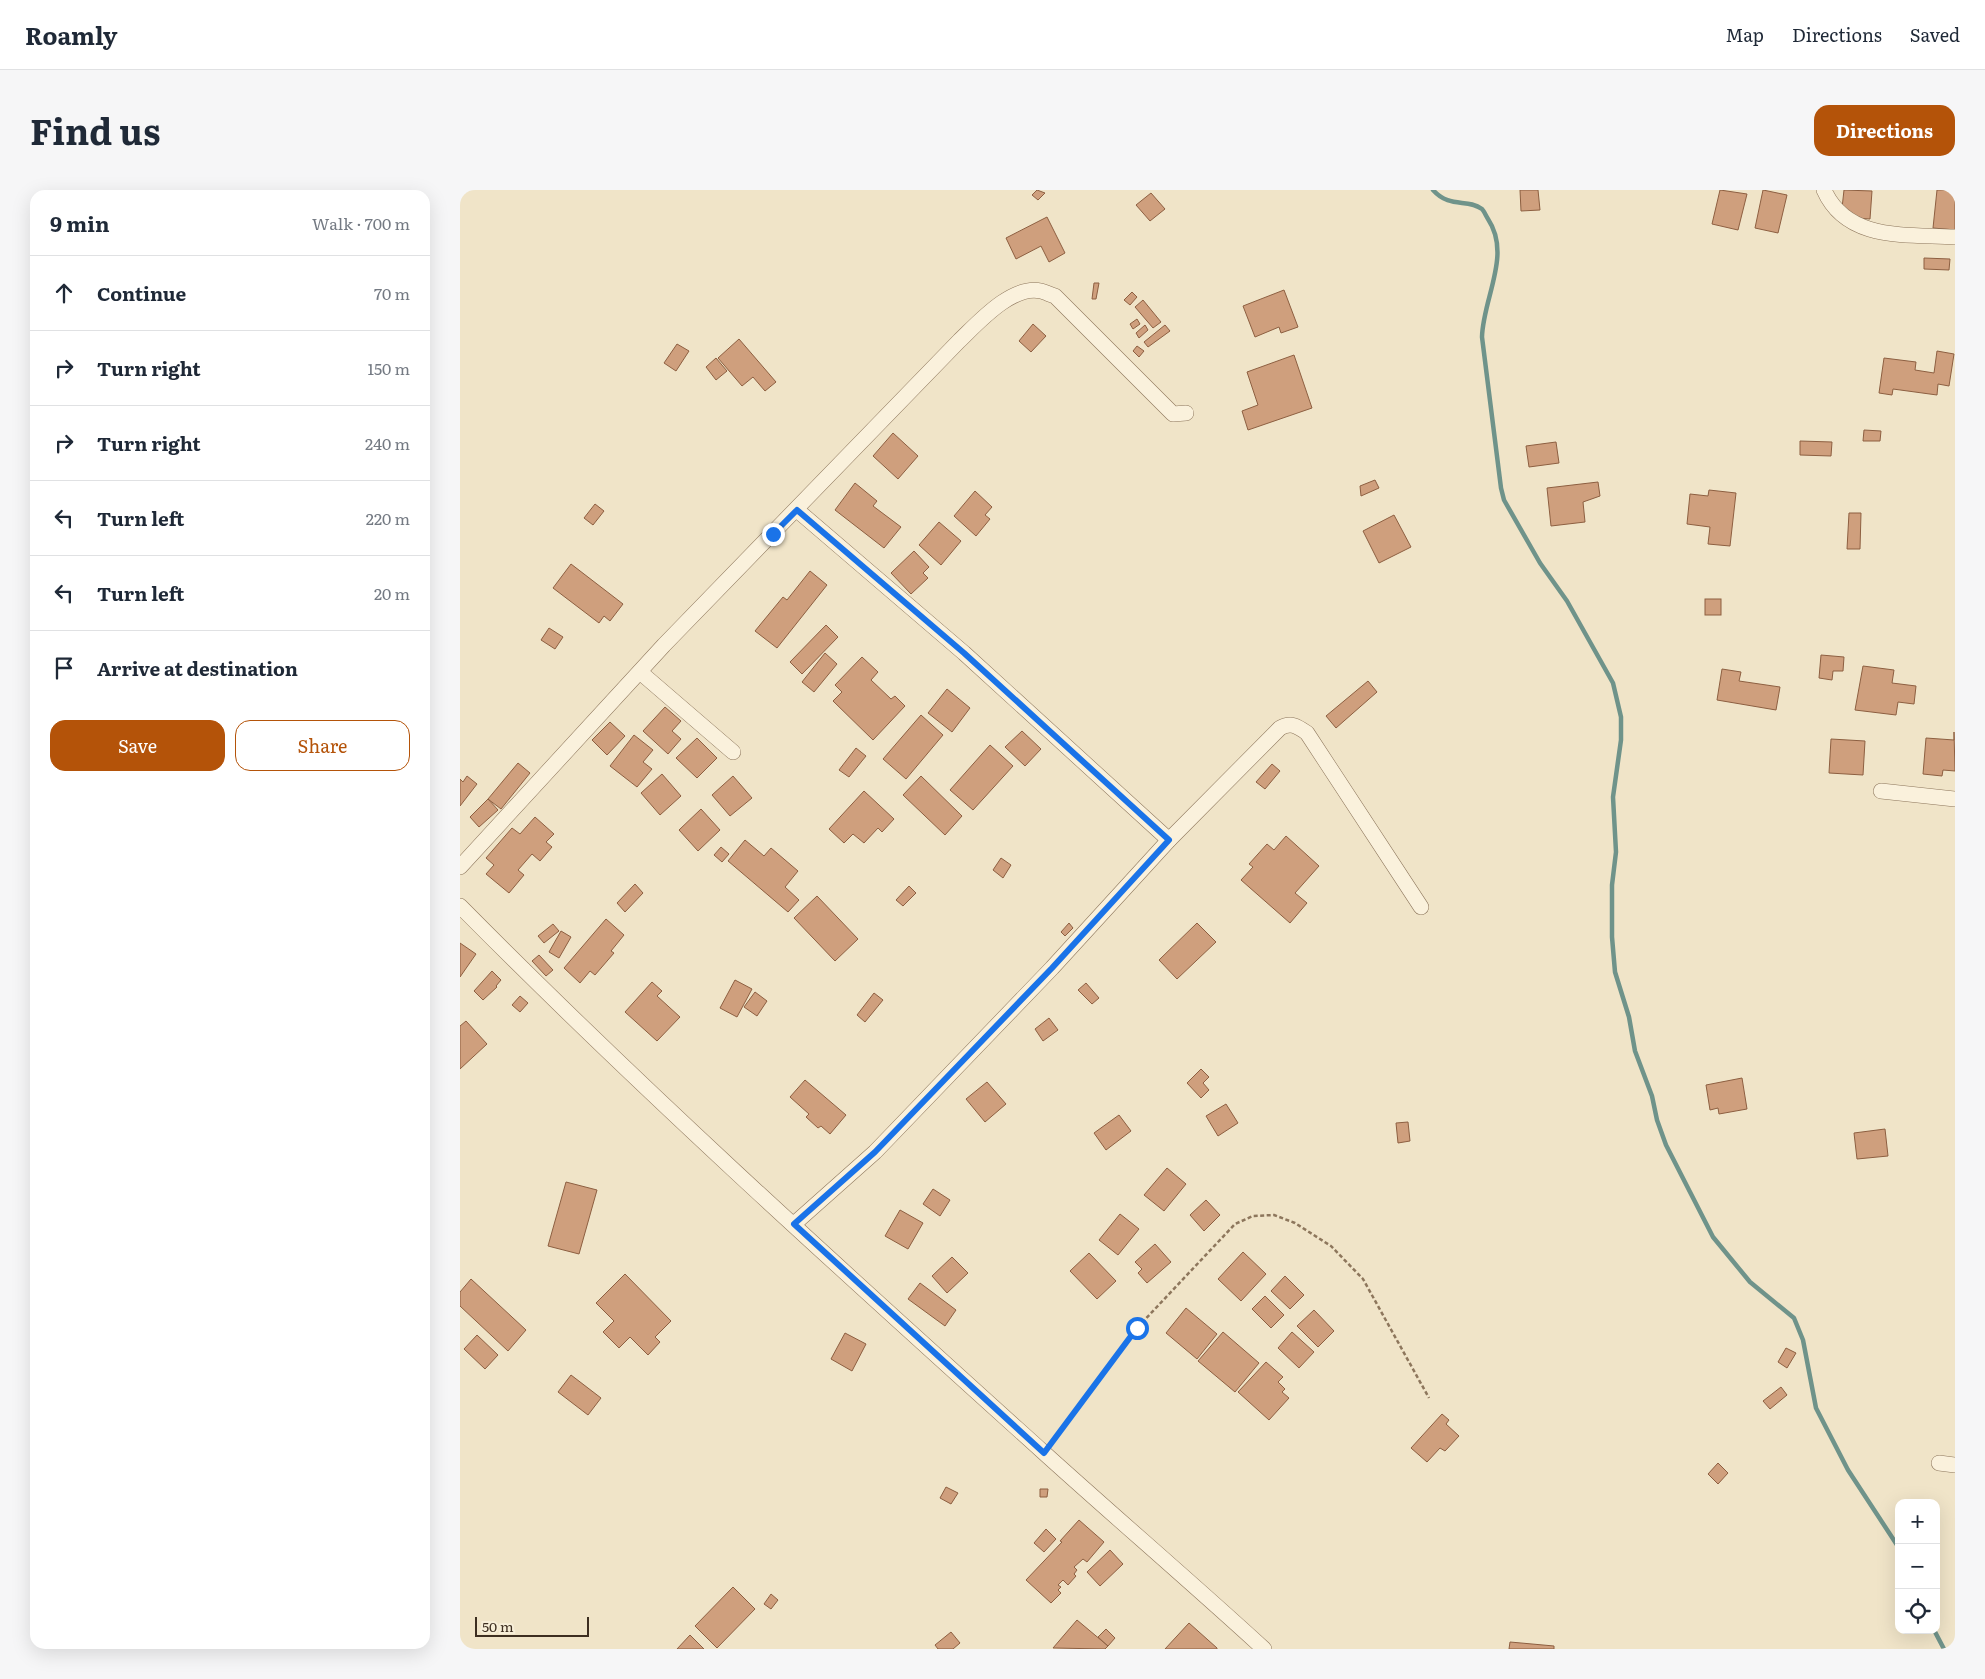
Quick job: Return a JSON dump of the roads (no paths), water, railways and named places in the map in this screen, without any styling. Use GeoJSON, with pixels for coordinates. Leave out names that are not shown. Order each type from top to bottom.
{"type":"FeatureCollection","features":[{"type":"Feature","properties":{"kind":"street"},"geometry":{"type":"LineString","coordinates":[[1824,190],[1829,201],[1842,215],[1855,225],[1870,231],[1955,237]]}},
{"type":"Feature","properties":{"kind":"street"},"geometry":{"type":"LineString","coordinates":[[460,867],[640,672],[996,306],[1030,291],[1040,290],[1055,296],[1173,414],[1186,414]]}},
{"type":"Feature","properties":{"kind":"street"},"geometry":{"type":"LineString","coordinates":[[797,510],[964,653],[1169,840]]}},
{"type":"Feature","properties":{"kind":"street"},"geometry":{"type":"LineString","coordinates":[[640,672],[733,752]]}},
{"type":"Feature","properties":{"kind":"street"},"geometry":{"type":"LineString","coordinates":[[794,1224],[875,1152],[1052,968],[1169,840],[1280,728],[1288,724],[1298,726],[1307,733],[1421,907]]}},
{"type":"Feature","properties":{"kind":"street"},"geometry":{"type":"LineString","coordinates":[[1881,791],[1955,799]]}},
{"type":"Feature","properties":{"kind":"street"},"geometry":{"type":"LineString","coordinates":[[460,906],[671,1113],[1044,1453],[1264,1649]]}},
{"type":"Feature","properties":{"kind":"street"},"geometry":{"type":"LineString","coordinates":[[1939,1463],[1955,1465]]}},
{"type":"Feature","properties":{"kind":"waterway"},"geometry":{"type":"LineString","coordinates":[[1433,190],[1439,196],[1446,199],[1470,204],[1482,209],[1495,233],[1497,262],[1482,337],[1504,500],[1540,563],[1567,601],[1613,683],[1621,717],[1621,740],[1613,797],[1616,852],[1612,885],[1612,937],[1615,972],[1629,1017],[1635,1051],[1652,1096],[1657,1120],[1666,1145],[1713,1237],[1750,1282],[1794,1318],[1803,1340],[1816,1408],[1848,1470],[1896,1544]]}},
{"type":"Feature","properties":{"kind":"waterway"},"geometry":{"type":"LineString","coordinates":[[1936,1634],[1944,1649]]}}]}
